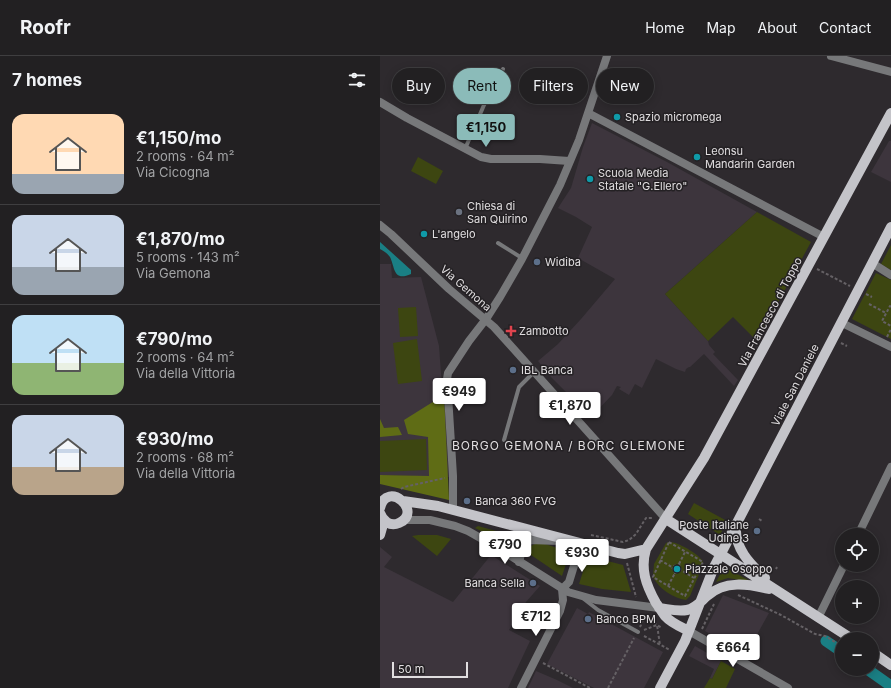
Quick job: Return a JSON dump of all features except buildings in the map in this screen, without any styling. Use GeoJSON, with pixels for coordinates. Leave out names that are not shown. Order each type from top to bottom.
{"type":"FeatureCollection","features":[{"type":"Feature","properties":{"kind":"main road","name":"Via Francesco di Toppo"},"geometry":{"type":"LineString","coordinates":[[666,519],[704,458],[891,113]]}},
{"type":"Feature","properties":{"kind":"main road","name":"Viale San Daniele"},"geometry":{"type":"LineString","coordinates":[[721,554],[891,227]]}},
{"type":"Feature","properties":{"kind":"main road"},"geometry":{"type":"LineString","coordinates":[[380,508],[384,496],[399,498],[404,501],[438,506],[625,554],[646,549]]}},
{"type":"Feature","properties":{"kind":"main road"},"geometry":{"type":"LineString","coordinates":[[381,516],[390,524],[396,524],[403,520],[407,511],[404,501]]}},
{"type":"Feature","properties":{"kind":"main road"},"geometry":{"type":"LineString","coordinates":[[380,535],[381,516]]}},
{"type":"Feature","properties":{"kind":"main road"},"geometry":{"type":"LineString","coordinates":[[689,631],[669,619],[659,608],[647,586],[643,572],[646,549],[666,519],[841,632]]}},
{"type":"Feature","properties":{"kind":"main road"},"geometry":{"type":"LineString","coordinates":[[736,526],[735,532],[740,549],[777,591]]}},
{"type":"Feature","properties":{"kind":"main road"},"geometry":{"type":"LineString","coordinates":[[660,688],[689,631],[699,603],[721,554]]}},
{"type":"Feature","properties":{"kind":"main road"},"geometry":{"type":"LineString","coordinates":[[659,608],[684,610],[694,607],[716,589],[734,584],[754,585],[777,591]]}},
{"type":"Feature","properties":{"kind":"main road"},"geometry":{"type":"LineString","coordinates":[[879,656],[891,664]]}},
{"type":"Feature","properties":{"kind":"street"},"geometry":{"type":"LineString","coordinates":[[453,510],[453,476],[447,379],[448,373],[469,341],[486,319],[522,259],[560,185],[579,140],[606,56]]}},
{"type":"Feature","properties":{"kind":"street"},"geometry":{"type":"LineString","coordinates":[[832,56],[891,72]]}},
{"type":"Feature","properties":{"kind":"street"},"geometry":{"type":"LineString","coordinates":[[380,102],[481,157],[491,160],[540,159],[569,161]]}},
{"type":"Feature","properties":{"kind":"street"},"geometry":{"type":"LineString","coordinates":[[588,113],[824,237]]}},
{"type":"Feature","properties":{"kind":"street","name":"Via Gemona"},"geometry":{"type":"LineString","coordinates":[[380,225],[449,289],[486,319],[535,371],[666,519]]}},
{"type":"Feature","properties":{"kind":"street"},"geometry":{"type":"LineString","coordinates":[[872,264],[891,275]]}},
{"type":"Feature","properties":{"kind":"street"},"geometry":{"type":"LineString","coordinates":[[842,323],[891,347]]}},
{"type":"Feature","properties":{"kind":"street"},"geometry":{"type":"LineString","coordinates":[[861,528],[891,467]]}},
{"type":"Feature","properties":{"kind":"street"},"geometry":{"type":"LineString","coordinates":[[403,520],[430,520],[455,526],[478,536],[568,592],[596,600],[659,608]]}},
{"type":"Feature","properties":{"kind":"street"},"geometry":{"type":"LineString","coordinates":[[519,562],[523,546],[529,540],[581,543],[569,582],[562,589]]}},
{"type":"Feature","properties":{"kind":"street"},"geometry":{"type":"LineString","coordinates":[[818,618],[841,572]]}},
{"type":"Feature","properties":{"kind":"street"},"geometry":{"type":"LineString","coordinates":[[521,688],[560,611],[563,600],[562,589]]}},
{"type":"Feature","properties":{"kind":"street"},"geometry":{"type":"LineString","coordinates":[[689,631],[788,688]]}},
{"type":"Feature","properties":{"kind":"lane"},"geometry":{"type":"LineString","coordinates":[[465,149],[485,104]]}},
{"type":"Feature","properties":{"kind":"lane"},"geometry":{"type":"LineString","coordinates":[[498,243],[522,259]]}},
{"type":"Feature","properties":{"kind":"lane"},"geometry":{"type":"LineString","coordinates":[[504,440],[519,387],[535,371]]}},
{"type":"Feature","properties":{"kind":"lane"},"geometry":{"type":"LineString","coordinates":[[580,596],[598,610],[638,632]]}},
{"type":"Feature","properties":{"kind":"path"},"geometry":{"type":"LineString","coordinates":[[817,269],[853,288]]}},
{"type":"Feature","properties":{"kind":"path"},"geometry":{"type":"LineString","coordinates":[[865,294],[872,298]]}},
{"type":"Feature","properties":{"kind":"path"},"geometry":{"type":"LineString","coordinates":[[869,304],[886,313]]}},
{"type":"Feature","properties":{"kind":"path"},"geometry":{"type":"LineString","coordinates":[[891,307],[890,306],[882,321],[891,326]]}},
{"type":"Feature","properties":{"kind":"path"},"geometry":{"type":"LineString","coordinates":[[840,343],[847,346]]}},
{"type":"Feature","properties":{"kind":"path"},"geometry":{"type":"LineString","coordinates":[[401,490],[404,487],[453,476]]}},
{"type":"Feature","properties":{"kind":"path"},"geometry":{"type":"LineString","coordinates":[[623,542],[633,538],[646,518],[666,519]]}},
{"type":"Feature","properties":{"kind":"path"},"geometry":{"type":"LineString","coordinates":[[669,542],[685,552],[703,562],[685,596],[653,577],[669,542]]}},
{"type":"Feature","properties":{"kind":"path"},"geometry":{"type":"LineString","coordinates":[[685,552],[679,564],[681,570],[694,578]]}},
{"type":"Feature","properties":{"kind":"path"},"geometry":{"type":"LineString","coordinates":[[660,560],[672,566],[675,573]]}},
{"type":"Feature","properties":{"kind":"path"},"geometry":{"type":"LineString","coordinates":[[672,566],[679,564]]}},
{"type":"Feature","properties":{"kind":"path"},"geometry":{"type":"LineString","coordinates":[[628,566],[635,593],[642,594]]}},
{"type":"Feature","properties":{"kind":"path"},"geometry":{"type":"LineString","coordinates":[[668,586],[675,573],[681,570]]}},
{"type":"Feature","properties":{"kind":"path"},"geometry":{"type":"LineString","coordinates":[[657,584],[661,582]]}},
{"type":"Feature","properties":{"kind":"path"},"geometry":{"type":"LineString","coordinates":[[738,595],[782,614],[815,634],[825,636],[835,642]]}},
{"type":"Feature","properties":{"kind":"path"},"geometry":{"type":"LineString","coordinates":[[702,630],[714,603]]}},
{"type":"Feature","properties":{"kind":"path"},"geometry":{"type":"LineString","coordinates":[[641,615],[664,629]]}},
{"type":"Feature","properties":{"kind":"path"},"geometry":{"type":"LineString","coordinates":[[608,688],[638,632],[657,625]]}},
{"type":"Feature","properties":{"kind":"path"},"geometry":{"type":"LineString","coordinates":[[657,625],[660,645]]}},
{"type":"Feature","properties":{"kind":"path"},"geometry":{"type":"LineString","coordinates":[[638,632],[670,650]]}},
{"type":"Feature","properties":{"kind":"path"},"geometry":{"type":"LineString","coordinates":[[536,660],[590,688]]}},
{"type":"Feature","properties":{"kind":"shaded area"},"geometry":{"type":"Polygon","coordinates":[[[592,123],[667,162],[757,212],[665,294],[708,341],[709,345],[715,352],[713,354],[738,380],[734,386],[704,354],[686,369],[685,372],[656,359],[642,388],[635,384],[629,395],[619,389],[621,387],[617,386],[612,395],[591,417],[551,377],[538,361],[558,344],[615,279],[578,258],[592,227],[558,208],[571,188],[592,123]]]}},
{"type":"Feature","properties":{"kind":"shaded area"},"geometry":{"type":"Polygon","coordinates":[[[889,141],[891,141],[891,182],[871,172],[889,141]]]}},
{"type":"Feature","properties":{"kind":"shaded area"},"geometry":{"type":"Polygon","coordinates":[[[380,264],[391,264],[392,278],[421,277],[439,346],[444,395],[449,477],[380,475],[380,264]]]}},
{"type":"Feature","properties":{"kind":"shaded area"},"geometry":{"type":"Polygon","coordinates":[[[380,547],[392,557],[384,567],[453,602],[491,555],[540,586],[526,602],[509,630],[530,641],[508,688],[380,688],[380,547]]]}},
{"type":"Feature","properties":{"kind":"shaded area"},"geometry":{"type":"Polygon","coordinates":[[[723,595],[769,613],[746,654],[705,631],[723,595]]]}},
{"type":"Feature","properties":{"kind":"shaded area"},"geometry":{"type":"Polygon","coordinates":[[[577,608],[588,614],[589,612],[663,652],[644,688],[594,688],[547,664],[577,608]]]}},
{"type":"Feature","properties":{"kind":"shaded area"},"geometry":{"type":"Polygon","coordinates":[[[695,646],[721,661],[712,679],[710,678],[714,669],[689,656],[695,646]]]}},
{"type":"Feature","properties":{"kind":"shaded area"},"geometry":{"type":"Polygon","coordinates":[[[536,671],[557,680],[573,688],[528,688],[536,671]]]}},
{"type":"Feature","properties":{"kind":"green space"},"geometry":{"type":"Polygon","coordinates":[[[418,157],[443,171],[436,184],[411,171],[418,157]]]}},
{"type":"Feature","properties":{"kind":"green space"},"geometry":{"type":"Polygon","coordinates":[[[757,212],[811,242],[757,341],[733,317],[708,341],[665,294],[757,212]]]}},
{"type":"Feature","properties":{"kind":"green space"},"geometry":{"type":"Polygon","coordinates":[[[891,245],[891,270],[881,264],[891,245]]]}},
{"type":"Feature","properties":{"kind":"green space"},"geometry":{"type":"Polygon","coordinates":[[[876,273],[891,280],[891,339],[852,319],[876,273]]]}},
{"type":"Feature","properties":{"kind":"green space"},"geometry":{"type":"Polygon","coordinates":[[[416,307],[418,336],[400,337],[398,308],[416,307]]]}},
{"type":"Feature","properties":{"kind":"green space"},"geometry":{"type":"Polygon","coordinates":[[[417,339],[422,381],[398,384],[393,343],[417,339]]]}},
{"type":"Feature","properties":{"kind":"green space"},"geometry":{"type":"Polygon","coordinates":[[[444,395],[449,500],[380,484],[380,475],[429,476],[428,437],[408,434],[404,420],[444,395]]]}},
{"type":"Feature","properties":{"kind":"green space"},"geometry":{"type":"Polygon","coordinates":[[[380,419],[384,428],[398,427],[402,435],[380,437],[380,419]]]}},
{"type":"Feature","properties":{"kind":"green space"},"geometry":{"type":"Polygon","coordinates":[[[426,439],[427,470],[380,472],[380,441],[426,439]]]}},
{"type":"Feature","properties":{"kind":"green space"},"geometry":{"type":"Polygon","coordinates":[[[694,503],[727,521],[720,535],[688,514],[694,503]]]}},
{"type":"Feature","properties":{"kind":"green space"},"geometry":{"type":"Polygon","coordinates":[[[478,526],[518,537],[515,549],[475,528],[478,526]]]}},
{"type":"Feature","properties":{"kind":"green space"},"geometry":{"type":"Polygon","coordinates":[[[437,535],[451,539],[437,556],[412,536],[437,535]]]}},
{"type":"Feature","properties":{"kind":"green space"},"geometry":{"type":"Polygon","coordinates":[[[666,543],[676,543],[686,548],[699,557],[703,562],[690,596],[686,600],[667,592],[653,577],[654,564],[666,543]]]}},
{"type":"Feature","properties":{"kind":"green space"},"geometry":{"type":"Polygon","coordinates":[[[535,544],[545,544],[570,552],[562,576],[528,553],[530,547],[535,544]]]}},
{"type":"Feature","properties":{"kind":"green space"},"geometry":{"type":"Polygon","coordinates":[[[588,556],[623,565],[631,592],[602,589],[579,584],[588,556]]]}},
{"type":"Feature","properties":{"kind":"green space"},"geometry":{"type":"Polygon","coordinates":[[[724,567],[752,582],[728,578],[716,582],[724,567]]]}},
{"type":"Feature","properties":{"kind":"green space"},"geometry":{"type":"Polygon","coordinates":[[[721,661],[735,669],[726,688],[704,688],[710,678],[712,679],[721,661]]]}},
{"type":"Feature","properties":{"kind":"water"},"geometry":{"type":"Polygon","coordinates":[[[380,242],[411,270],[411,274],[405,276],[398,275],[394,269],[390,257],[380,249],[380,242]]]}},
{"type":"Feature","properties":{"kind":"waterway"},"geometry":{"type":"LineString","coordinates":[[826,641],[835,647]]}},
{"type":"Feature","properties":{"kind":"waterway"},"geometry":{"type":"LineString","coordinates":[[877,676],[891,686]]}},
{"type":"Feature","properties":{"kind":"place","name":"Spazio micromega"},"geometry":{"type":"Point","coordinates":[617,117]}},
{"type":"Feature","properties":{"kind":"place","name":"Leonsu Mandarin Garden"},"geometry":{"type":"Point","coordinates":[697,157]}},
{"type":"Feature","properties":{"kind":"place","name":"Scuola Media Statale \"G.Ellero\""},"geometry":{"type":"Point","coordinates":[590,179]}},
{"type":"Feature","properties":{"kind":"place","name":"Chiesa di San Quirino"},"geometry":{"type":"Point","coordinates":[459,212]}},
{"type":"Feature","properties":{"kind":"place","name":"L'angelo"},"geometry":{"type":"Point","coordinates":[424,234]}},
{"type":"Feature","properties":{"kind":"place","name":"Widiba"},"geometry":{"type":"Point","coordinates":[537,262]}},
{"type":"Feature","properties":{"kind":"place","name":"Zambotto"},"geometry":{"type":"Point","coordinates":[511,331]}},
{"type":"Feature","properties":{"kind":"place","name":"IBL Banca"},"geometry":{"type":"Point","coordinates":[513,370]}},
{"type":"Feature","properties":{"kind":"place","name":"Banca 360 FVG"},"geometry":{"type":"Point","coordinates":[467,501]}},
{"type":"Feature","properties":{"kind":"place","name":"Poste Italiane Udine 3"},"geometry":{"type":"Point","coordinates":[757,531]}},
{"type":"Feature","properties":{"kind":"place","name":"Piazzale Osoppo"},"geometry":{"type":"Point","coordinates":[677,569]}},
{"type":"Feature","properties":{"kind":"place","name":"Banca Sella"},"geometry":{"type":"Point","coordinates":[533,583]}},
{"type":"Feature","properties":{"kind":"place","name":"Banco BPM"},"geometry":{"type":"Point","coordinates":[588,619]}},
{"type":"Feature","properties":{"kind":"district","name":"BORGO GEMONA / BORC GLEMONE"},"geometry":{"type":"Point","coordinates":[569,446]}}]}
